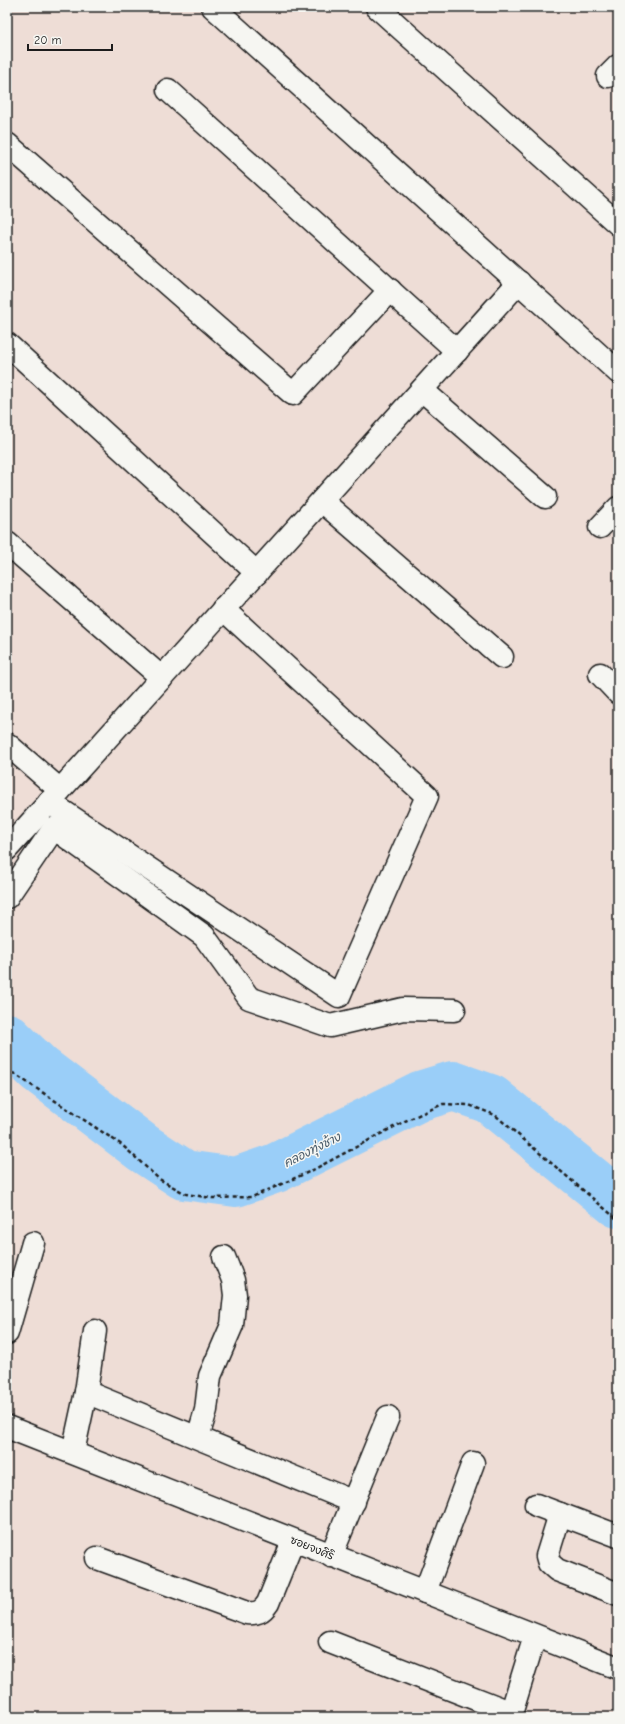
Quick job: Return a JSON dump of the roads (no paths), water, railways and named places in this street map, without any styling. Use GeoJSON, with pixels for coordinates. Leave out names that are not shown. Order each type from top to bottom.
{"type":"FeatureCollection","features":[{"type":"Feature","properties":{"kind":"street"},"geometry":{"type":"LineString","coordinates":[[213,7],[618,372]]}},
{"type":"Feature","properties":{"kind":"street"},"geometry":{"type":"LineString","coordinates":[[377,7],[618,224]]}},
{"type":"Feature","properties":{"kind":"street"},"geometry":{"type":"LineString","coordinates":[[168,90],[457,351]]}},
{"type":"Feature","properties":{"kind":"street"},"geometry":{"type":"LineString","coordinates":[[7,144],[293,394],[390,290]]}},
{"type":"Feature","properties":{"kind":"street"},"geometry":{"type":"LineString","coordinates":[[7,849],[519,282]]}},
{"type":"Feature","properties":{"kind":"street"},"geometry":{"type":"LineString","coordinates":[[7,344],[257,573]]}},
{"type":"Feature","properties":{"kind":"street"},"geometry":{"type":"LineString","coordinates":[[422,390],[545,497]]}},
{"type":"Feature","properties":{"kind":"street"},"geometry":{"type":"LineString","coordinates":[[322,501],[502,657]]}},
{"type":"Feature","properties":{"kind":"street"},"geometry":{"type":"LineString","coordinates":[[600,527],[618,508]]}},
{"type":"Feature","properties":{"kind":"street"},"geometry":{"type":"LineString","coordinates":[[7,543],[162,678]]}},
{"type":"Feature","properties":{"kind":"street"},"geometry":{"type":"LineString","coordinates":[[7,744],[55,796],[340,996],[427,796],[223,610]]}},
{"type":"Feature","properties":{"kind":"street"},"geometry":{"type":"LineString","coordinates":[[600,674],[618,693]]}},
{"type":"Feature","properties":{"kind":"street"},"geometry":{"type":"LineString","coordinates":[[7,897],[54,828],[204,936],[249,998],[330,1026],[403,1009],[454,1010]]}},
{"type":"Feature","properties":{"kind":"street"},"geometry":{"type":"LineString","coordinates":[[7,1333],[33,1243]]}},
{"type":"Feature","properties":{"kind":"street"},"geometry":{"type":"LineString","coordinates":[[198,1437],[206,1410],[210,1376],[226,1342],[232,1325],[235,1295],[233,1280],[224,1257]]}},
{"type":"Feature","properties":{"kind":"street"},"geometry":{"type":"LineString","coordinates":[[73,1452],[86,1392],[95,1331]]}},
{"type":"Feature","properties":{"kind":"street"},"geometry":{"type":"LineString","coordinates":[[86,1392],[354,1502]]}},
{"type":"Feature","properties":{"kind":"street"},"geometry":{"type":"LineString","coordinates":[[331,1556],[388,1417]]}},
{"type":"Feature","properties":{"kind":"street","name":"ซอยจงศิริ"},"geometry":{"type":"LineString","coordinates":[[7,1427],[618,1668]]}},
{"type":"Feature","properties":{"kind":"street"},"geometry":{"type":"LineString","coordinates":[[425,1592],[473,1463]]}},
{"type":"Feature","properties":{"kind":"street"},"geometry":{"type":"LineString","coordinates":[[536,1505],[618,1536]]}},
{"type":"Feature","properties":{"kind":"street"},"geometry":{"type":"LineString","coordinates":[[560,1514],[547,1556],[549,1563],[557,1570],[618,1594]]}},
{"type":"Feature","properties":{"kind":"street"},"geometry":{"type":"LineString","coordinates":[[97,1558],[247,1613],[256,1614],[263,1610],[268,1604],[294,1541]]}},
{"type":"Feature","properties":{"kind":"street"},"geometry":{"type":"LineString","coordinates":[[330,1642],[511,1715],[535,1636]]}},
{"type":"Feature","properties":{"kind":"waterway","name":"คลองทุ่งช้าง"},"geometry":{"type":"LineString","coordinates":[[7,1038],[39,1069],[143,1148],[184,1175],[236,1182],[276,1168],[420,1096],[453,1086],[490,1099],[618,1203]]}}]}
